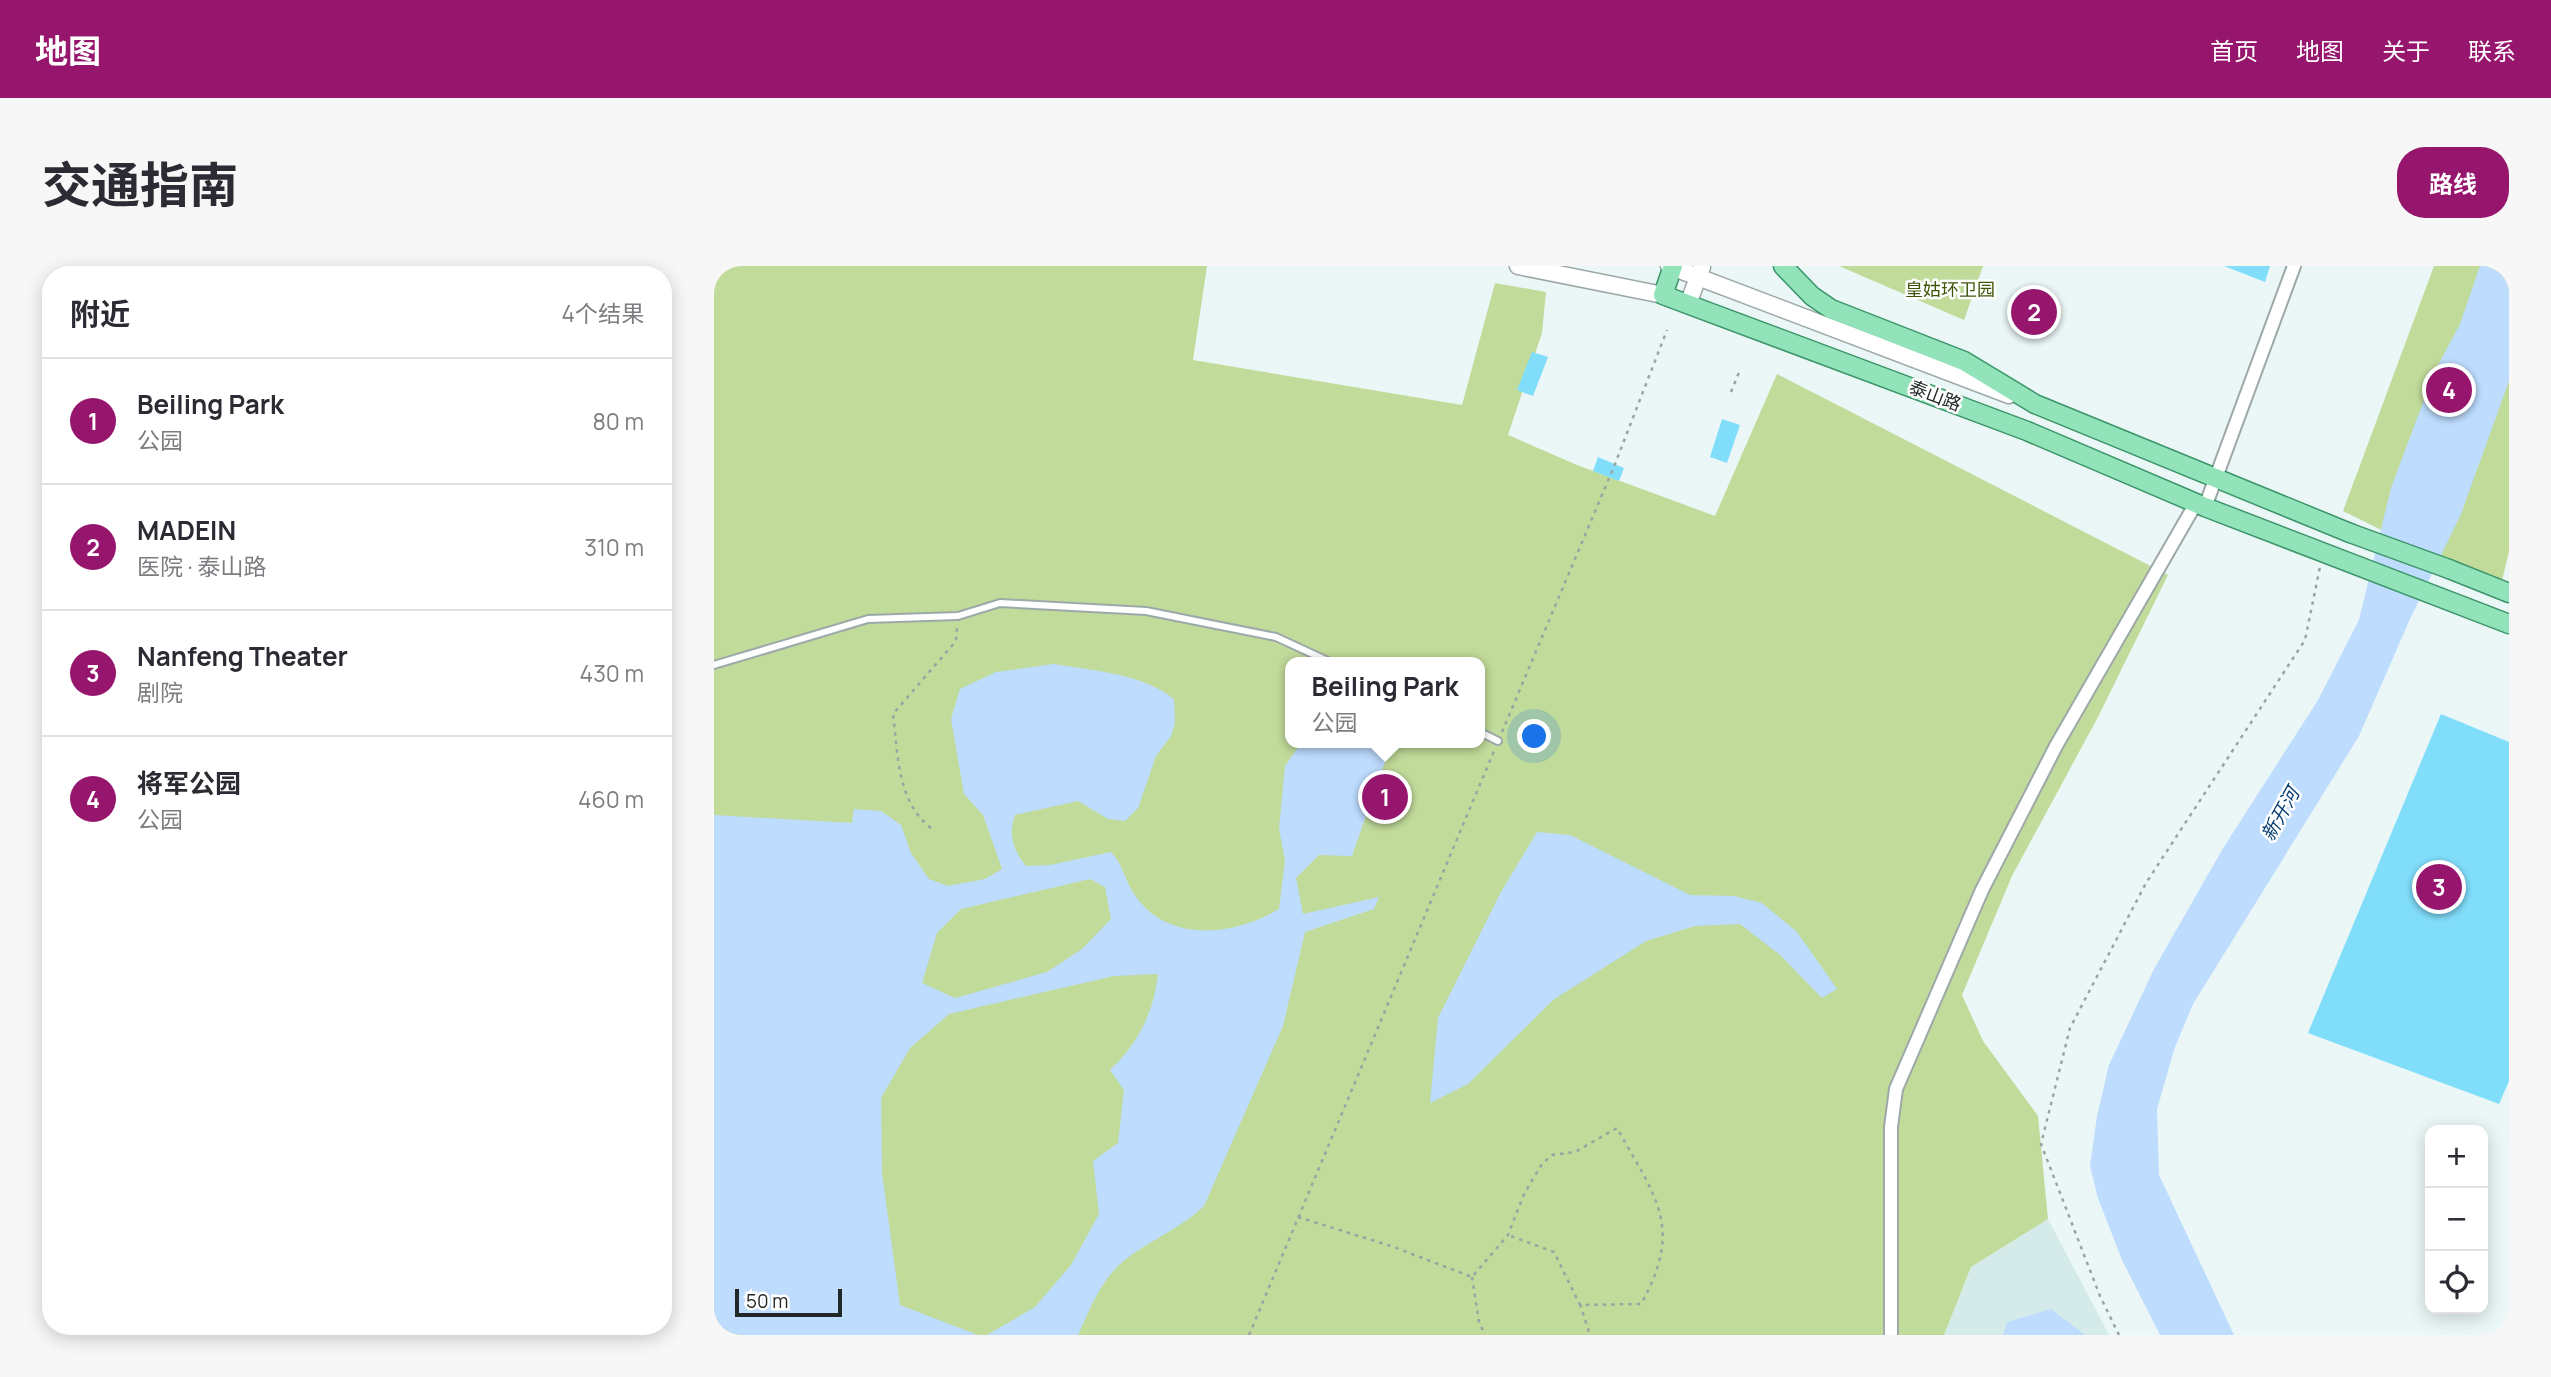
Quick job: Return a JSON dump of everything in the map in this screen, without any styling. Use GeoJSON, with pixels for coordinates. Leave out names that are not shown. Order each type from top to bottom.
{"type":"FeatureCollection","features":[{"type":"Feature","properties":{"kind":"main road","name":"泰山路"},"geometry":{"type":"LineString","coordinates":[[1518,266],[1663,295],[1688,304],[2027,431],[2201,505],[2509,624]]}},
{"type":"Feature","properties":{"kind":"main road","name":"泰山路"},"geometry":{"type":"LineString","coordinates":[[1672,266],[1700,271],[2035,404],[2215,480],[2509,593]]}},
{"type":"Feature","properties":{"kind":"main road"},"geometry":{"type":"LineString","coordinates":[[1663,295],[1672,266]]}},
{"type":"Feature","properties":{"kind":"main road"},"geometry":{"type":"LineString","coordinates":[[1783,266],[1812,296],[1831,309],[1964,361],[2035,404]]}},
{"type":"Feature","properties":{"kind":"main road"},"geometry":{"type":"LineString","coordinates":[[1688,304],[1700,271]]}},
{"type":"Feature","properties":{"kind":"street"},"geometry":{"type":"LineString","coordinates":[[1892,1335],[1891,1127],[1896,1089],[1983,890],[2050,758],[2215,480],[2294,266]]}},
{"type":"Feature","properties":{"kind":"lane"},"geometry":{"type":"LineString","coordinates":[[714,665],[869,619],[958,616],[1000,603],[1146,611],[1276,637],[1319,657]]}},
{"type":"Feature","properties":{"kind":"lane"},"geometry":{"type":"LineString","coordinates":[[1485,735],[1498,741]]}},
{"type":"Feature","properties":{"kind":"path"},"geometry":{"type":"LineString","coordinates":[[1249,1335],[1615,464],[1667,330]]}},
{"type":"Feature","properties":{"kind":"path"},"geometry":{"type":"LineString","coordinates":[[1731,392],[1740,370]]}},
{"type":"Feature","properties":{"kind":"path"},"geometry":{"type":"LineString","coordinates":[[2119,1335],[2100,1296],[2041,1144],[2070,1028],[2146,883],[2305,640],[2323,553]]}},
{"type":"Feature","properties":{"kind":"path"},"geometry":{"type":"LineString","coordinates":[[931,828],[917,817],[902,783],[893,714],[956,641],[958,616]]}},
{"type":"Feature","properties":{"kind":"path"},"geometry":{"type":"LineString","coordinates":[[1485,1335],[1479,1322],[1472,1277],[1508,1235],[1524,1194],[1542,1164],[1552,1155],[1575,1152],[1617,1128],[1660,1206],[1663,1240],[1658,1273],[1641,1304],[1580,1304],[1579,1301]]}},
{"type":"Feature","properties":{"kind":"path"},"geometry":{"type":"LineString","coordinates":[[1298,1217],[1391,1246],[1472,1277]]}},
{"type":"Feature","properties":{"kind":"path"},"geometry":{"type":"LineString","coordinates":[[1508,1235],[1555,1251],[1579,1301],[1590,1335]]}},
{"type":"Feature","properties":{"kind":"shaded area"},"geometry":{"type":"Polygon","coordinates":[[[2048,1219],[2109,1335],[1944,1335],[1971,1267],[2048,1219]]]}},
{"type":"Feature","properties":{"kind":"green space"},"geometry":{"type":"Polygon","coordinates":[[[714,266],[1207,266],[1193,360],[1462,405],[1495,283],[1546,292],[1542,333],[1508,435],[1577,465],[1715,516],[1777,374],[2168,575],[2098,717],[2012,876],[1962,995],[1983,1041],[2038,1116],[2048,1219],[1971,1267],[1944,1335],[714,1335],[714,266]]]}},
{"type":"Feature","properties":{"kind":"green space","name":"皇姑环卫园"},"geometry":{"type":"Polygon","coordinates":[[[1839,266],[1983,266],[1964,320],[1839,266]]]}},
{"type":"Feature","properties":{"kind":"green space"},"geometry":{"type":"Polygon","coordinates":[[[2434,266],[2509,266],[2509,551],[2500,589],[2343,511],[2434,266]]]}},
{"type":"Feature","properties":{"kind":"water","name":"新开河"},"geometry":{"type":"Polygon","coordinates":[[[2480,266],[2509,266],[2509,381],[2461,514],[2410,619],[2359,736],[2193,1004],[2175,1047],[2157,1109],[2159,1175],[2234,1335],[2160,1335],[2122,1260],[2098,1198],[2090,1166],[2097,1116],[2109,1065],[2154,969],[2222,850],[2318,700],[2359,620],[2391,488],[2434,373],[2460,324],[2480,266]]]}},
{"type":"Feature","properties":{"kind":"water"},"geometry":{"type":"Polygon","coordinates":[[[1054,664],[1132,678],[1161,690],[1174,699],[1175,723],[1171,736],[1156,756],[1138,808],[1125,821],[1108,819],[1078,801],[1015,815],[1012,829],[1013,842],[1026,866],[1050,865],[1111,852],[1119,862],[1134,894],[1148,910],[1164,921],[1183,928],[1222,929],[1242,925],[1279,909],[1285,860],[1279,829],[1285,766],[1298,748],[1385,748],[1388,753],[1352,856],[1319,855],[1296,878],[1303,914],[1379,897],[1374,909],[1305,932],[1283,1026],[1204,1206],[1184,1222],[1140,1249],[1112,1272],[1100,1289],[1078,1335],[987,1335],[1035,1307],[1071,1265],[1099,1214],[1093,1161],[1118,1143],[1124,1090],[1110,1070],[1129,1049],[1143,1026],[1153,1001],[1158,974],[1114,976],[949,1014],[910,1048],[881,1098],[882,1173],[900,1305],[978,1335],[714,1335],[714,815],[852,823],[854,809],[881,811],[901,825],[911,853],[929,879],[948,886],[985,879],[1002,869],[983,815],[964,794],[951,719],[960,689],[996,672],[1054,664]],[[1090,879],[961,909],[937,933],[922,983],[955,998],[1047,972],[1082,949],[1111,919],[1105,887],[1090,879]]]}},
{"type":"Feature","properties":{"kind":"water"},"geometry":{"type":"Polygon","coordinates":[[[1537,832],[1570,835],[1690,895],[1734,896],[1762,903],[1797,932],[1837,989],[1822,998],[1780,955],[1740,924],[1695,926],[1646,941],[1553,1000],[1468,1084],[1430,1103],[1438,1018],[1501,892],[1537,832]]]}},
{"type":"Feature","properties":{"kind":"water"},"geometry":{"type":"Polygon","coordinates":[[[2051,1309],[2085,1335],[2003,1335],[2007,1322],[2051,1309]]]}},
{"type":"Feature","properties":{"kind":"building"},"geometry":{"type":"Polygon","coordinates":[[[2224,266],[2270,266],[2265,282],[2224,266]]]}},
{"type":"Feature","properties":{"kind":"building"},"geometry":{"type":"Polygon","coordinates":[[[1532,352],[1548,357],[1533,396],[1517,390],[1532,352]]]}},
{"type":"Feature","properties":{"kind":"building"},"geometry":{"type":"Polygon","coordinates":[[[1722,419],[1740,425],[1727,463],[1710,457],[1722,419]]]}},
{"type":"Feature","properties":{"kind":"building"},"geometry":{"type":"Polygon","coordinates":[[[1598,457],[1624,468],[1619,481],[1593,471],[1598,457]]]}},
{"type":"Feature","properties":{"kind":"building"},"geometry":{"type":"Polygon","coordinates":[[[2441,714],[2509,742],[2509,1081],[2499,1104],[2308,1033],[2441,714]]]}},
{"type":"Feature","properties":{"kind":"place","name":"MADEIN"},"geometry":{"type":"Point","coordinates":[2034,312]}},
{"type":"Feature","properties":{"kind":"place","name":"将军公园"},"geometry":{"type":"Point","coordinates":[2449,390]}},
{"type":"Feature","properties":{"kind":"place","name":"Beiling Park"},"geometry":{"type":"Point","coordinates":[1385,797]}},
{"type":"Feature","properties":{"kind":"place","name":"Nanfeng Theater"},"geometry":{"type":"Point","coordinates":[2439,887]}}]}
